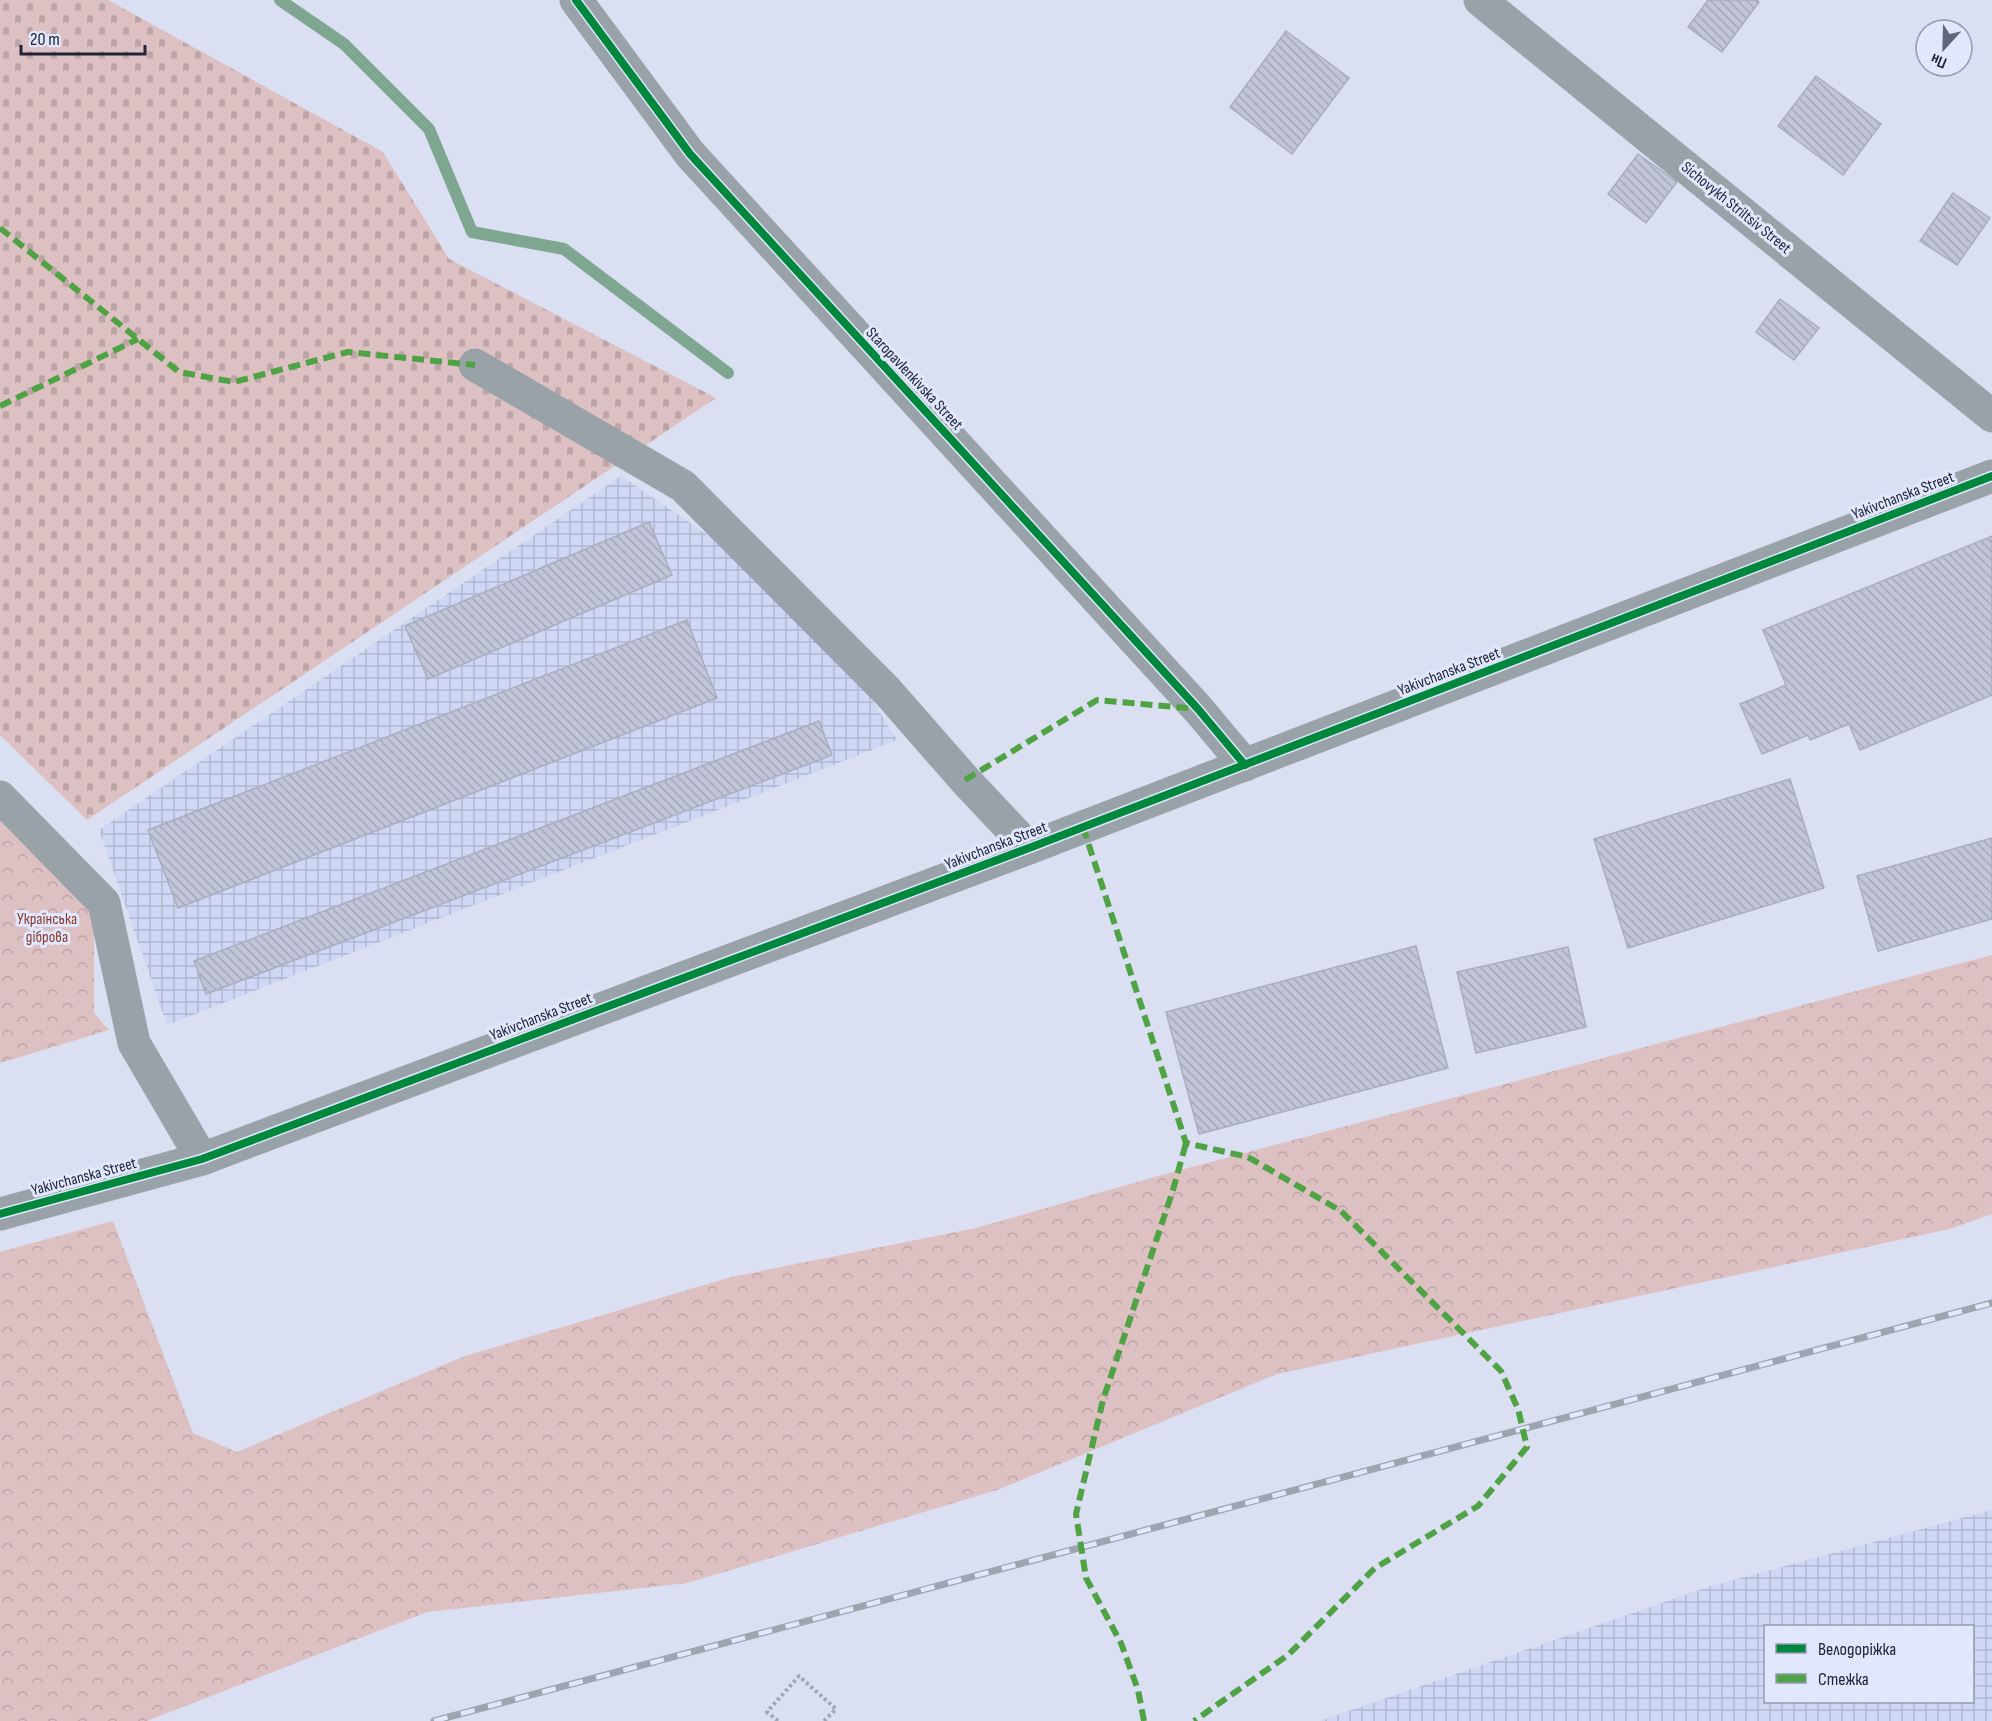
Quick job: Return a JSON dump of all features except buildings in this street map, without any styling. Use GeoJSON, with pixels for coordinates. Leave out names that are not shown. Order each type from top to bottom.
{"type":"FeatureCollection","features":[{"type":"Feature","properties":{"kind":"street","name":"Staropavlenkivska Street"},"geometry":{"type":"LineString","coordinates":[[576,0],[690,154],[1198,709],[1245,765]]}},
{"type":"Feature","properties":{"kind":"street","name":"Sichovykh Striltsiv Street"},"geometry":{"type":"LineString","coordinates":[[1480,0],[1992,416]]}},
{"type":"Feature","properties":{"kind":"street"},"geometry":{"type":"LineString","coordinates":[[476,365],[683,486],[888,692],[965,780],[1029,848]]}},
{"type":"Feature","properties":{"kind":"street","name":"Yakivchanska Street"},"geometry":{"type":"LineString","coordinates":[[0,1214],[202,1159],[1029,848],[1992,476]]}},
{"type":"Feature","properties":{"kind":"street"},"geometry":{"type":"LineString","coordinates":[[0,797],[104,903],[134,1043],[202,1159]]}},
{"type":"Feature","properties":{"kind":"path"},"geometry":{"type":"LineString","coordinates":[[778,1721],[767,1712],[800,1676],[836,1709],[824,1721]]}},
{"type":"Feature","properties":{"kind":"shaded area"},"geometry":{"type":"Polygon","coordinates":[[[621,476],[733,552],[863,685],[897,740],[167,1025],[99,830],[621,476]]]}},
{"type":"Feature","properties":{"kind":"shaded area"},"geometry":{"type":"Polygon","coordinates":[[[1992,1510],[1992,1721],[1320,1721],[1708,1587],[1992,1510]]]}},
{"type":"Feature","properties":{"kind":"green space"},"geometry":{"type":"Polygon","coordinates":[[[0,0],[108,0],[383,152],[449,259],[716,398],[87,820],[0,735],[0,0]]]}},
{"type":"Feature","properties":{"kind":"green space","name":"Українська діброва"},"geometry":{"type":"Polygon","coordinates":[[[0,810],[94,906],[94,1013],[109,1030],[0,1063],[0,810]]]}},
{"type":"Feature","properties":{"kind":"green space"},"geometry":{"type":"Polygon","coordinates":[[[1992,955],[1992,1214],[1950,1229],[1277,1374],[997,1490],[687,1583],[427,1612],[147,1721],[0,1721],[0,1252],[113,1221],[193,1433],[237,1452],[465,1356],[731,1277],[976,1228],[1169,1173],[1992,955]]]}},
{"type":"Feature","properties":{"kind":"waterway"},"geometry":{"type":"LineString","coordinates":[[280,0],[344,44],[429,129],[472,232],[564,249],[728,373]]}},
{"type":"Feature","properties":{"kind":"railway"},"geometry":{"type":"LineString","coordinates":[[434,1721],[1992,1303]]}},
{"type":"Feature","properties":{"kind":"marked path"},"geometry":{"type":"LineString","coordinates":[[0,228],[179,372],[234,382],[348,352],[475,365]]}},
{"type":"Feature","properties":{"kind":"marked path"},"geometry":{"type":"LineString","coordinates":[[0,406],[138,339]]}},
{"type":"Feature","properties":{"kind":"marked path"},"geometry":{"type":"LineString","coordinates":[[965,780],[1097,700],[1198,709]]}},
{"type":"Feature","properties":{"kind":"marked path"},"geometry":{"type":"LineString","coordinates":[[1083,827],[1186,1143],[1248,1157],[1341,1211],[1501,1371],[1518,1409],[1527,1447],[1478,1506],[1375,1568],[1288,1655],[1194,1721]]}},
{"type":"Feature","properties":{"kind":"marked path"},"geometry":{"type":"LineString","coordinates":[[1144,1721],[1138,1690],[1121,1643],[1086,1578],[1076,1514],[1103,1400],[1173,1190],[1186,1143]]}},
{"type":"Feature","properties":{"kind":"cycle path"},"geometry":{"type":"LineString","coordinates":[[576,0],[690,154],[1198,709],[1245,765]]}},
{"type":"Feature","properties":{"kind":"cycle path"},"geometry":{"type":"LineString","coordinates":[[0,1214],[202,1159],[1029,848],[1992,476]]}}]}
